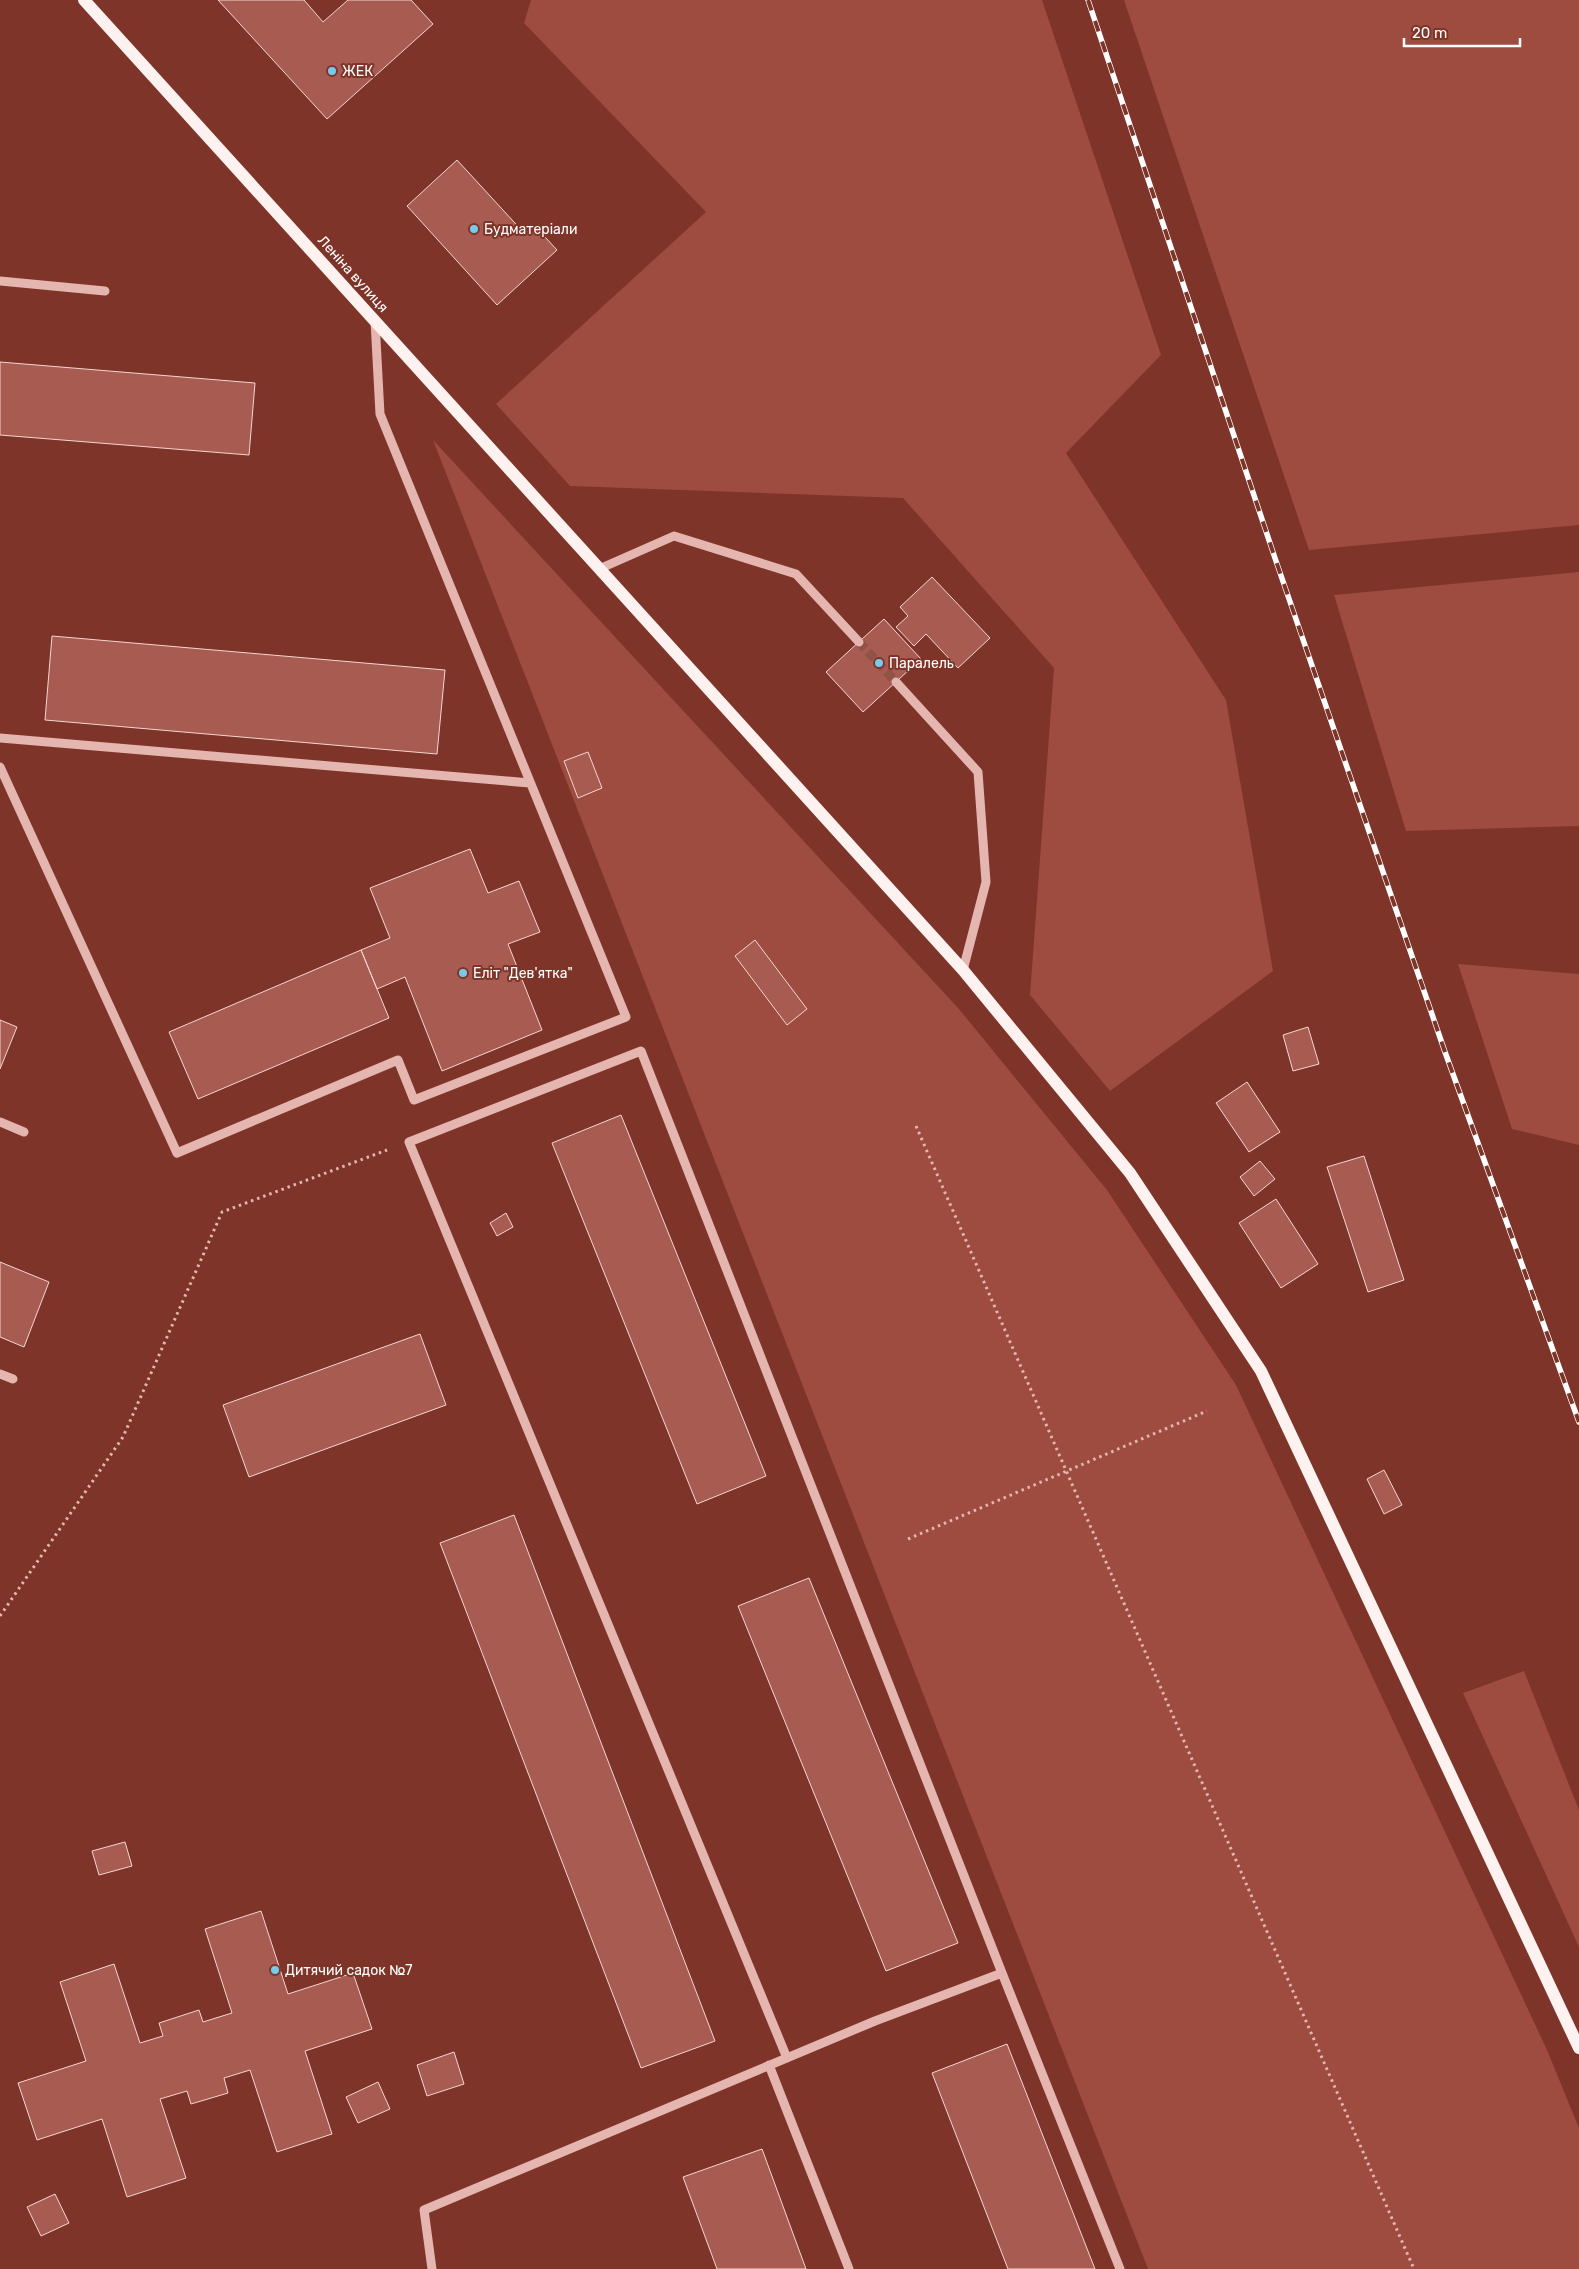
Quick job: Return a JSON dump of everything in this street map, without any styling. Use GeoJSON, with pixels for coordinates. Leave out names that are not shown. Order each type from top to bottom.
{"type":"FeatureCollection","features":[{"type":"Feature","properties":{"kind":"main road","name":"Леніна вулиця"},"geometry":{"type":"LineString","coordinates":[[84,0],[963,970],[1130,1173],[1261,1371],[1579,2048]]}},
{"type":"Feature","properties":{"kind":"lane"},"geometry":{"type":"LineString","coordinates":[[0,281],[105,291]]}},
{"type":"Feature","properties":{"kind":"lane"},"geometry":{"type":"LineString","coordinates":[[0,767],[177,1153],[398,1060],[414,1100],[626,1017],[380,414],[375,321]]}},
{"type":"Feature","properties":{"kind":"lane"},"geometry":{"type":"LineString","coordinates":[[600,569],[674,536],[796,574],[859,642]]}},
{"type":"Feature","properties":{"kind":"lane"},"geometry":{"type":"LineString","coordinates":[[896,682],[978,772],[986,882],[963,970]]}},
{"type":"Feature","properties":{"kind":"lane"},"geometry":{"type":"LineString","coordinates":[[0,738],[530,783]]}},
{"type":"Feature","properties":{"kind":"lane"},"geometry":{"type":"LineString","coordinates":[[787,2058],[409,1142],[641,1051],[1120,2269]]}},
{"type":"Feature","properties":{"kind":"lane"},"geometry":{"type":"LineString","coordinates":[[0,1122],[24,1132]]}},
{"type":"Feature","properties":{"kind":"lane"},"geometry":{"type":"LineString","coordinates":[[0,1374],[13,1379]]}},
{"type":"Feature","properties":{"kind":"lane"},"geometry":{"type":"LineString","coordinates":[[432,2269],[424,2210],[769,2065],[1002,1973]]}},
{"type":"Feature","properties":{"kind":"lane"},"geometry":{"type":"LineString","coordinates":[[769,2065],[850,2269]]}},
{"type":"Feature","properties":{"kind":"path"},"geometry":{"type":"LineString","coordinates":[[916,1126],[1414,2269]]}},
{"type":"Feature","properties":{"kind":"path"},"geometry":{"type":"LineString","coordinates":[[0,1616],[123,1437],[222,1212],[409,1142]]}},
{"type":"Feature","properties":{"kind":"path"},"geometry":{"type":"LineString","coordinates":[[908,1540],[1207,1411]]}},
{"type":"Feature","properties":{"kind":"shaded area"},"geometry":{"type":"Polygon","coordinates":[[[531,0],[1042,0],[1161,355],[1066,453],[1226,700],[1273,971],[1110,1091],[1030,995],[1054,668],[903,498],[570,486],[496,404],[706,212],[524,23],[531,0]]]}},
{"type":"Feature","properties":{"kind":"shaded area"},"geometry":{"type":"Polygon","coordinates":[[[1124,0],[1579,0],[1579,525],[1309,550],[1124,0]]]}},
{"type":"Feature","properties":{"kind":"shaded area"},"geometry":{"type":"Polygon","coordinates":[[[433,440],[959,1009],[1107,1190],[1236,1385],[1547,2050],[1579,2128],[1579,2269],[1148,2269],[433,440]]]}},
{"type":"Feature","properties":{"kind":"shaded area"},"geometry":{"type":"Polygon","coordinates":[[[1579,572],[1579,826],[1406,831],[1334,595],[1579,572]]]}},
{"type":"Feature","properties":{"kind":"shaded area"},"geometry":{"type":"Polygon","coordinates":[[[1458,964],[1579,974],[1579,1145],[1512,1129],[1458,964]]]}},
{"type":"Feature","properties":{"kind":"shaded area"},"geometry":{"type":"Polygon","coordinates":[[[1524,1671],[1579,1810],[1579,1947],[1463,1693],[1524,1671]]]}},
{"type":"Feature","properties":{"kind":"building","name":"ЖЕК"},"geometry":{"type":"Polygon","coordinates":[[[218,0],[304,0],[323,22],[348,0],[411,0],[433,24],[327,119],[218,0]]]}},
{"type":"Feature","properties":{"kind":"building","name":"Будматеріали"},"geometry":{"type":"Polygon","coordinates":[[[457,160],[525,234],[534,225],[557,250],[497,305],[407,206],[457,160]]]}},
{"type":"Feature","properties":{"kind":"building"},"geometry":{"type":"Polygon","coordinates":[[[0,362],[255,383],[249,455],[0,435],[0,362]]]}},
{"type":"Feature","properties":{"kind":"building"},"geometry":{"type":"Polygon","coordinates":[[[932,577],[990,638],[958,668],[926,634],[914,646],[896,627],[908,616],[900,607],[932,577]]]}},
{"type":"Feature","properties":{"kind":"building"},"geometry":{"type":"Polygon","coordinates":[[[884,619],[921,659],[863,712],[826,672],[884,619]]]}},
{"type":"Feature","properties":{"kind":"building"},"geometry":{"type":"Polygon","coordinates":[[[52,636],[445,670],[437,754],[45,720],[52,636]]]}},
{"type":"Feature","properties":{"kind":"building"},"geometry":{"type":"Polygon","coordinates":[[[588,752],[602,788],[578,798],[564,761],[588,752]]]}},
{"type":"Feature","properties":{"kind":"building"},"geometry":{"type":"Polygon","coordinates":[[[470,849],[488,893],[519,881],[540,932],[508,944],[542,1030],[442,1071],[405,977],[377,989],[361,950],[390,938],[370,888],[470,849]]]}},
{"type":"Feature","properties":{"kind":"building"},"geometry":{"type":"Polygon","coordinates":[[[755,940],[807,1009],[787,1025],[735,956],[755,940]]]}},
{"type":"Feature","properties":{"kind":"building"},"geometry":{"type":"Polygon","coordinates":[[[361,950],[389,1018],[198,1099],[169,1032],[361,950]]]}},
{"type":"Feature","properties":{"kind":"building"},"geometry":{"type":"Polygon","coordinates":[[[0,1020],[17,1027],[0,1069],[0,1020]]]}},
{"type":"Feature","properties":{"kind":"building"},"geometry":{"type":"Polygon","coordinates":[[[1308,1027],[1319,1064],[1293,1071],[1283,1035],[1308,1027]]]}},
{"type":"Feature","properties":{"kind":"building"},"geometry":{"type":"Polygon","coordinates":[[[1247,1082],[1280,1132],[1249,1152],[1216,1103],[1247,1082]]]}},
{"type":"Feature","properties":{"kind":"building"},"geometry":{"type":"Polygon","coordinates":[[[621,1115],[766,1476],[697,1504],[552,1143],[621,1115]]]}},
{"type":"Feature","properties":{"kind":"building"},"geometry":{"type":"Polygon","coordinates":[[[1364,1156],[1404,1280],[1368,1292],[1327,1167],[1364,1156]]]}},
{"type":"Feature","properties":{"kind":"building"},"geometry":{"type":"Polygon","coordinates":[[[1260,1161],[1275,1179],[1254,1196],[1240,1177],[1260,1161]]]}},
{"type":"Feature","properties":{"kind":"building"},"geometry":{"type":"Polygon","coordinates":[[[1276,1199],[1318,1264],[1281,1288],[1239,1223],[1276,1199]]]}},
{"type":"Feature","properties":{"kind":"building"},"geometry":{"type":"Polygon","coordinates":[[[506,1213],[513,1227],[497,1236],[490,1223],[506,1213]]]}},
{"type":"Feature","properties":{"kind":"building"},"geometry":{"type":"Polygon","coordinates":[[[0,1262],[49,1282],[24,1347],[0,1337],[0,1262]]]}},
{"type":"Feature","properties":{"kind":"building"},"geometry":{"type":"Polygon","coordinates":[[[420,1334],[446,1405],[249,1477],[223,1405],[420,1334]]]}},
{"type":"Feature","properties":{"kind":"building"},"geometry":{"type":"Polygon","coordinates":[[[1384,1470],[1402,1505],[1384,1514],[1367,1479],[1384,1470]]]}},
{"type":"Feature","properties":{"kind":"building"},"geometry":{"type":"Polygon","coordinates":[[[514,1515],[715,2041],[641,2068],[440,1543],[514,1515]]]}},
{"type":"Feature","properties":{"kind":"building"},"geometry":{"type":"Polygon","coordinates":[[[809,1578],[958,1943],[886,1971],[738,1606],[809,1578]]]}},
{"type":"Feature","properties":{"kind":"building"},"geometry":{"type":"Polygon","coordinates":[[[125,1842],[132,1866],[99,1875],[92,1851],[125,1842]]]}},
{"type":"Feature","properties":{"kind":"building"},"geometry":{"type":"Polygon","coordinates":[[[261,1911],[288,1994],[353,1973],[372,2029],[305,2051],[332,2134],[277,2152],[250,2070],[224,2078],[228,2093],[191,2104],[187,2091],[160,2099],[186,2178],[127,2197],[102,2119],[37,2140],[18,2083],[86,2061],[60,1982],[114,1964],[140,2043],[163,2036],[159,2023],[199,2010],[203,2022],[232,2013],[205,1929],[261,1911]]]}},
{"type":"Feature","properties":{"kind":"building"},"geometry":{"type":"Polygon","coordinates":[[[1007,2044],[1095,2269],[1008,2269],[932,2073],[1007,2044]]]}},
{"type":"Feature","properties":{"kind":"building"},"geometry":{"type":"Polygon","coordinates":[[[454,2052],[464,2084],[427,2096],[417,2065],[454,2052]]]}},
{"type":"Feature","properties":{"kind":"building"},"geometry":{"type":"Polygon","coordinates":[[[378,2082],[390,2109],[358,2123],[346,2097],[378,2082]]]}},
{"type":"Feature","properties":{"kind":"building"},"geometry":{"type":"Polygon","coordinates":[[[762,2149],[806,2269],[717,2269],[683,2177],[762,2149]]]}},
{"type":"Feature","properties":{"kind":"building"},"geometry":{"type":"Polygon","coordinates":[[[55,2194],[69,2223],[41,2236],[27,2207],[55,2194]]]}},
{"type":"Feature","properties":{"kind":"tunnel"},"geometry":{"type":"LineString","coordinates":[[859,642],[896,682]]}},
{"type":"Feature","properties":{"kind":"railway"},"geometry":{"type":"LineString","coordinates":[[1088,0],[1276,561],[1445,1052],[1579,1422]]}},
{"type":"Feature","properties":{"kind":"place","name":"ЖЕК"},"geometry":{"type":"Point","coordinates":[332,71]}},
{"type":"Feature","properties":{"kind":"place","name":"Будматеріали"},"geometry":{"type":"Point","coordinates":[474,229]}},
{"type":"Feature","properties":{"kind":"place","name":"Паралель"},"geometry":{"type":"Point","coordinates":[879,663]}},
{"type":"Feature","properties":{"kind":"place","name":"Еліт \"Дев'ятка\""},"geometry":{"type":"Point","coordinates":[463,973]}},
{"type":"Feature","properties":{"kind":"place","name":"Дитячий садок №7"},"geometry":{"type":"Point","coordinates":[275,1970]}}]}
